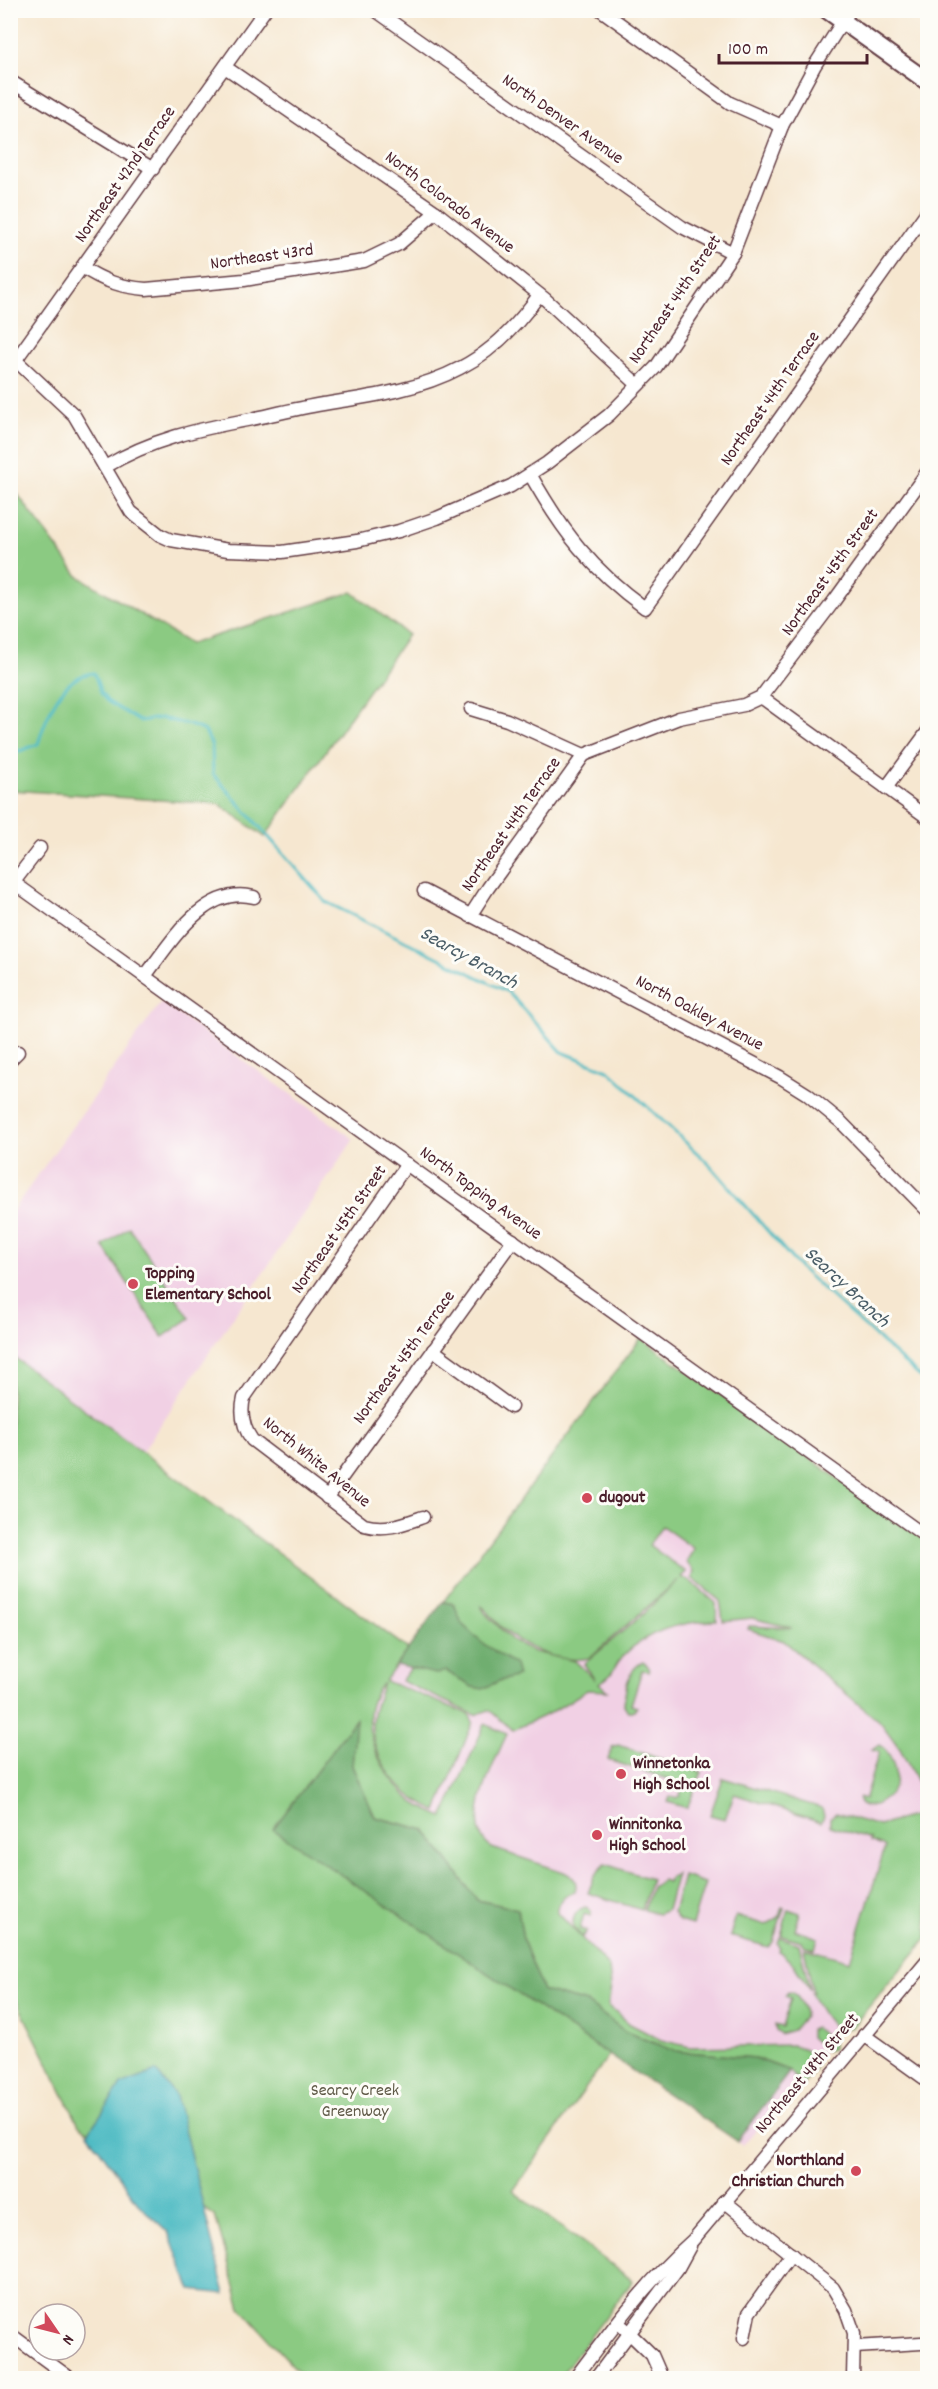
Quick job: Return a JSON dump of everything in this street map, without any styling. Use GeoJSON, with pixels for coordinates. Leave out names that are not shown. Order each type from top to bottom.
{"type":"FeatureCollection","features":[{"type":"Feature","properties":{"kind":"main road"},"geometry":{"type":"LineString","coordinates":[[827,10],[847,16],[927,82]]}},
{"type":"Feature","properties":{"kind":"street","name":"Northeast 42nd Terrace"},"geometry":{"type":"LineString","coordinates":[[12,361],[266,10]]}},
{"type":"Feature","properties":{"kind":"street","name":"North Denver Avenue"},"geometry":{"type":"LineString","coordinates":[[375,10],[682,227],[733,253]]}},
{"type":"Feature","properties":{"kind":"street"},"geometry":{"type":"LineString","coordinates":[[601,10],[730,103],[782,126]]}},
{"type":"Feature","properties":{"kind":"street","name":"Northeast 44th Street"},"geometry":{"type":"LineString","coordinates":[[12,361],[74,415],[131,512],[160,535],[171,540],[264,552],[315,548],[399,531],[488,497],[530,474],[571,447],[595,427],[656,367],[733,253],[782,126],[815,65],[847,16]]}},
{"type":"Feature","properties":{"kind":"street","name":"North Colorado Avenue"},"geometry":{"type":"LineString","coordinates":[[225,67],[436,212],[539,295],[638,385]]}},
{"type":"Feature","properties":{"kind":"street"},"geometry":{"type":"LineString","coordinates":[[10,81],[153,169]]}},
{"type":"Feature","properties":{"kind":"street","name":"Northeast 44th Terrace"},"geometry":{"type":"LineString","coordinates":[[530,474],[551,511],[576,546],[608,579],[645,609],[927,210]]}},
{"type":"Feature","properties":{"kind":"street","name":"Northeast 43rd"},"geometry":{"type":"LineString","coordinates":[[82,267],[102,280],[131,288],[146,289],[244,280],[364,261],[399,244],[436,212]]}},
{"type":"Feature","properties":{"kind":"street"},"geometry":{"type":"LineString","coordinates":[[105,467],[130,452],[187,432],[371,396],[447,375],[479,357],[496,344],[512,329],[539,295]]}},
{"type":"Feature","properties":{"kind":"street","name":"Northeast 45th Street"},"geometry":{"type":"LineString","coordinates":[[761,697],[834,602],[927,471]]}},
{"type":"Feature","properties":{"kind":"street"},"geometry":{"type":"LineString","coordinates":[[471,709],[507,720],[584,755],[679,718],[744,705],[761,697],[927,818]]}},
{"type":"Feature","properties":{"kind":"street"},"geometry":{"type":"LineString","coordinates":[[886,788],[927,731]]}},
{"type":"Feature","properties":{"kind":"street","name":"Northeast 44th Terrace"},"geometry":{"type":"LineString","coordinates":[[470,916],[584,755]]}},
{"type":"Feature","properties":{"kind":"street"},"geometry":{"type":"LineString","coordinates":[[12,883],[40,848]]}},
{"type":"Feature","properties":{"kind":"street","name":"North Topping Avenue"},"geometry":{"type":"LineString","coordinates":[[12,883],[927,1538]]}},
{"type":"Feature","properties":{"kind":"street","name":"North Oakley Avenue"},"geometry":{"type":"LineString","coordinates":[[424,891],[603,983],[780,1077],[807,1094],[841,1122],[927,1211]]}},
{"type":"Feature","properties":{"kind":"street"},"geometry":{"type":"LineString","coordinates":[[145,976],[191,918],[201,910],[225,898],[254,897]]}},
{"type":"Feature","properties":{"kind":"street","name":"Northeast 45th Street"},"geometry":{"type":"LineString","coordinates":[[243,1405],[244,1398],[407,1164]]}},
{"type":"Feature","properties":{"kind":"street","name":"Northeast 45th Terrace"},"geometry":{"type":"LineString","coordinates":[[327,1498],[513,1240]]}},
{"type":"Feature","properties":{"kind":"street"},"geometry":{"type":"LineString","coordinates":[[433,1350],[511,1407]]}},
{"type":"Feature","properties":{"kind":"street","name":"North White Avenue"},"geometry":{"type":"LineString","coordinates":[[243,1405],[243,1420],[252,1440],[354,1519],[376,1528],[389,1528],[423,1518]]}},
{"type":"Feature","properties":{"kind":"street","name":"Northeast 48th Street"},"geometry":{"type":"LineString","coordinates":[[596,2379],[678,2268],[693,2240],[927,1960]]}},
{"type":"Feature","properties":{"kind":"street"},"geometry":{"type":"LineString","coordinates":[[864,2036],[927,2082]]}},
{"type":"Feature","properties":{"kind":"street"},"geometry":{"type":"LineString","coordinates":[[724,2201],[813,2270],[839,2296],[854,2333],[853,2379]]}},
{"type":"Feature","properties":{"kind":"street","name":"Northeast 48th Street"},"geometry":{"type":"LineString","coordinates":[[575,2379],[670,2260],[693,2240]]}},
{"type":"Feature","properties":{"kind":"street"},"geometry":{"type":"LineString","coordinates":[[744,2338],[749,2313],[791,2254]]}},
{"type":"Feature","properties":{"kind":"street"},"geometry":{"type":"LineString","coordinates":[[618,2323],[652,2355],[662,2379]]}},
{"type":"Feature","properties":{"kind":"street"},"geometry":{"type":"LineString","coordinates":[[10,2334],[70,2379]]}},
{"type":"Feature","properties":{"kind":"street"},"geometry":{"type":"LineString","coordinates":[[855,2347],[921,2343]]}},
{"type":"Feature","properties":{"kind":"shaded area","name":"Topping Elementary School"},"geometry":{"type":"Polygon","coordinates":[[[161,1002],[354,1139],[142,1452],[11,1355],[11,1213],[161,1002]]]}},
{"type":"Feature","properties":{"kind":"shaded area","name":"Winnetonka High School"},"geometry":{"type":"Polygon","coordinates":[[[641,1338],[927,1547],[927,1931],[743,2145],[273,1829],[641,1338]]]}},
{"type":"Feature","properties":{"kind":"green space"},"geometry":{"type":"Polygon","coordinates":[[[10,484],[78,576],[190,644],[352,592],[408,635],[265,837],[219,804],[11,790],[10,484]]]}},
{"type":"Feature","properties":{"kind":"green space"},"geometry":{"type":"Polygon","coordinates":[[[129,1227],[190,1318],[163,1337],[103,1246],[129,1227]]]}},
{"type":"Feature","properties":{"kind":"green space"},"geometry":{"type":"Polygon","coordinates":[[[641,1338],[927,1542],[927,1796],[922,1791],[900,1749],[882,1724],[784,1641],[748,1629],[749,1626],[792,1628],[752,1618],[723,1621],[720,1601],[692,1578],[694,1571],[686,1562],[694,1549],[662,1526],[649,1545],[686,1572],[681,1577],[690,1581],[716,1603],[717,1621],[678,1625],[654,1634],[633,1647],[619,1660],[608,1677],[599,1683],[607,1691],[587,1690],[552,1712],[513,1730],[489,1710],[475,1715],[401,1681],[456,1610],[454,1604],[443,1602],[641,1338]],[[678,1580],[589,1658],[565,1659],[575,1661],[595,1680],[584,1664],[641,1616],[678,1580]],[[480,1605],[486,1614],[512,1640],[534,1652],[552,1656],[529,1647],[508,1633],[480,1605]]]}},
{"type":"Feature","properties":{"kind":"green space","name":"Searcy Creek Greenway"},"geometry":{"type":"Polygon","coordinates":[[[11,1355],[408,1649],[385,1681],[469,1714],[473,1722],[437,1811],[402,1788],[383,1764],[373,1737],[372,1718],[383,1683],[374,1697],[370,1713],[373,1744],[380,1760],[389,1775],[413,1802],[443,1817],[485,1724],[507,1734],[488,1777],[479,1810],[479,1826],[483,1838],[492,1848],[564,1872],[574,1880],[575,1892],[562,1899],[558,1913],[609,1967],[611,1987],[608,2005],[630,2024],[661,2040],[690,2047],[793,2045],[808,2052],[817,2064],[802,2086],[790,2071],[755,2058],[674,2051],[626,2032],[587,2003],[543,1991],[523,1940],[518,1909],[477,1900],[425,1830],[375,1817],[352,1766],[355,1720],[274,1829],[609,2055],[513,2191],[633,2281],[559,2378],[304,2378],[241,2308],[215,2216],[79,2125],[11,1990],[11,1355]]]}},
{"type":"Feature","properties":{"kind":"green space"},"geometry":{"type":"Polygon","coordinates":[[[443,1602],[454,1604],[462,1624],[481,1642],[515,1665],[518,1676],[499,1681],[483,1689],[472,1687],[446,1671],[436,1674],[396,1665],[443,1602]]]}},
{"type":"Feature","properties":{"kind":"green space"},"geometry":{"type":"Polygon","coordinates":[[[643,1662],[648,1666],[649,1671],[642,1670],[631,1705],[637,1707],[633,1711],[628,1711],[624,1706],[628,1681],[633,1670],[643,1662]]]}},
{"type":"Feature","properties":{"kind":"green space"},"geometry":{"type":"Polygon","coordinates":[[[356,1719],[352,1766],[375,1817],[425,1830],[477,1900],[518,1909],[523,1940],[543,1991],[587,2003],[626,2032],[674,2051],[755,2058],[790,2071],[737,2141],[273,1829],[356,1719]]]}},
{"type":"Feature","properties":{"kind":"green space"},"geometry":{"type":"Polygon","coordinates":[[[618,1745],[702,1772],[687,1808],[668,1802],[670,1797],[680,1796],[681,1790],[675,1786],[675,1781],[608,1760],[612,1747],[618,1745]]]}},
{"type":"Feature","properties":{"kind":"green space"},"geometry":{"type":"Polygon","coordinates":[[[879,1745],[884,1748],[893,1762],[895,1785],[880,1802],[871,1806],[860,1805],[858,1798],[864,1800],[879,1752],[872,1750],[879,1745]]]}},
{"type":"Feature","properties":{"kind":"green space"},"geometry":{"type":"Polygon","coordinates":[[[723,1778],[822,1808],[824,1816],[821,1822],[734,1794],[725,1819],[710,1815],[723,1778]]]}},
{"type":"Feature","properties":{"kind":"green space"},"geometry":{"type":"Polygon","coordinates":[[[836,1813],[879,1826],[912,1816],[928,1820],[927,1938],[852,2027],[844,2029],[838,2028],[827,2019],[811,1993],[813,1992],[804,1948],[850,1961],[885,1847],[870,1841],[871,1839],[830,1826],[830,1818],[836,1813]]]}},
{"type":"Feature","properties":{"kind":"green space"},"geometry":{"type":"Polygon","coordinates":[[[605,1864],[651,1879],[642,1910],[588,1893],[595,1875],[605,1864]]]}},
{"type":"Feature","properties":{"kind":"green space"},"geometry":{"type":"Polygon","coordinates":[[[677,1874],[667,1910],[658,1914],[644,1910],[652,1887],[663,1880],[668,1882],[670,1877],[677,1874]]]}},
{"type":"Feature","properties":{"kind":"green space"},"geometry":{"type":"Polygon","coordinates":[[[683,1876],[705,1883],[692,1925],[679,1921],[673,1912],[683,1876]]]}},
{"type":"Feature","properties":{"kind":"green space"},"geometry":{"type":"Polygon","coordinates":[[[586,1907],[591,1911],[591,1916],[584,1914],[580,1929],[587,1931],[582,1937],[573,1927],[573,1920],[577,1912],[586,1907]]]}},
{"type":"Feature","properties":{"kind":"green space"},"geometry":{"type":"Polygon","coordinates":[[[782,1907],[784,1908],[773,1942],[768,1947],[730,1936],[736,1916],[766,1925],[779,1917],[782,1907]]]}},
{"type":"Feature","properties":{"kind":"green space"},"geometry":{"type":"Polygon","coordinates":[[[788,1909],[800,1913],[795,1930],[818,1938],[815,1949],[803,1945],[801,1941],[781,1935],[788,1909]]]}},
{"type":"Feature","properties":{"kind":"green space"},"geometry":{"type":"Polygon","coordinates":[[[780,1937],[799,1944],[810,1990],[794,1965],[779,1951],[780,1937]]]}},
{"type":"Feature","properties":{"kind":"green space"},"geometry":{"type":"Polygon","coordinates":[[[788,1992],[800,2001],[804,2017],[793,2030],[781,2034],[776,2030],[775,2025],[782,2027],[791,1998],[785,1996],[788,1992]]]}},
{"type":"Feature","properties":{"kind":"green space"},"geometry":{"type":"Polygon","coordinates":[[[815,2028],[833,2042],[833,2049],[826,2051],[810,2037],[810,2030],[815,2028]]]}},
{"type":"Feature","properties":{"kind":"water"},"geometry":{"type":"Polygon","coordinates":[[[156,2071],[176,2096],[225,2294],[191,2290],[168,2232],[140,2206],[88,2133],[121,2085],[156,2071]]]}},
{"type":"Feature","properties":{"kind":"waterway","name":"Searcy Branch"},"geometry":{"type":"LineString","coordinates":[[10,749],[20,751],[38,744],[45,722],[64,689],[72,681],[94,673],[101,693],[107,701],[139,721],[161,718],[205,731],[212,746],[213,774],[326,902],[508,992],[562,1052],[608,1070],[710,1165],[800,1268],[928,1384]]}},
{"type":"Feature","properties":{"kind":"place","name":"Topping Elementary School"},"geometry":{"type":"Point","coordinates":[133,1284]}},
{"type":"Feature","properties":{"kind":"place","name":"dugout"},"geometry":{"type":"Point","coordinates":[587,1498]}},
{"type":"Feature","properties":{"kind":"place","name":"Winnetonka High School"},"geometry":{"type":"Point","coordinates":[621,1774]}},
{"type":"Feature","properties":{"kind":"place","name":"Winnitonka High School"},"geometry":{"type":"Point","coordinates":[597,1835]}},
{"type":"Feature","properties":{"kind":"place","name":"Northland Christian Church"},"geometry":{"type":"Point","coordinates":[856,2171]}}]}
